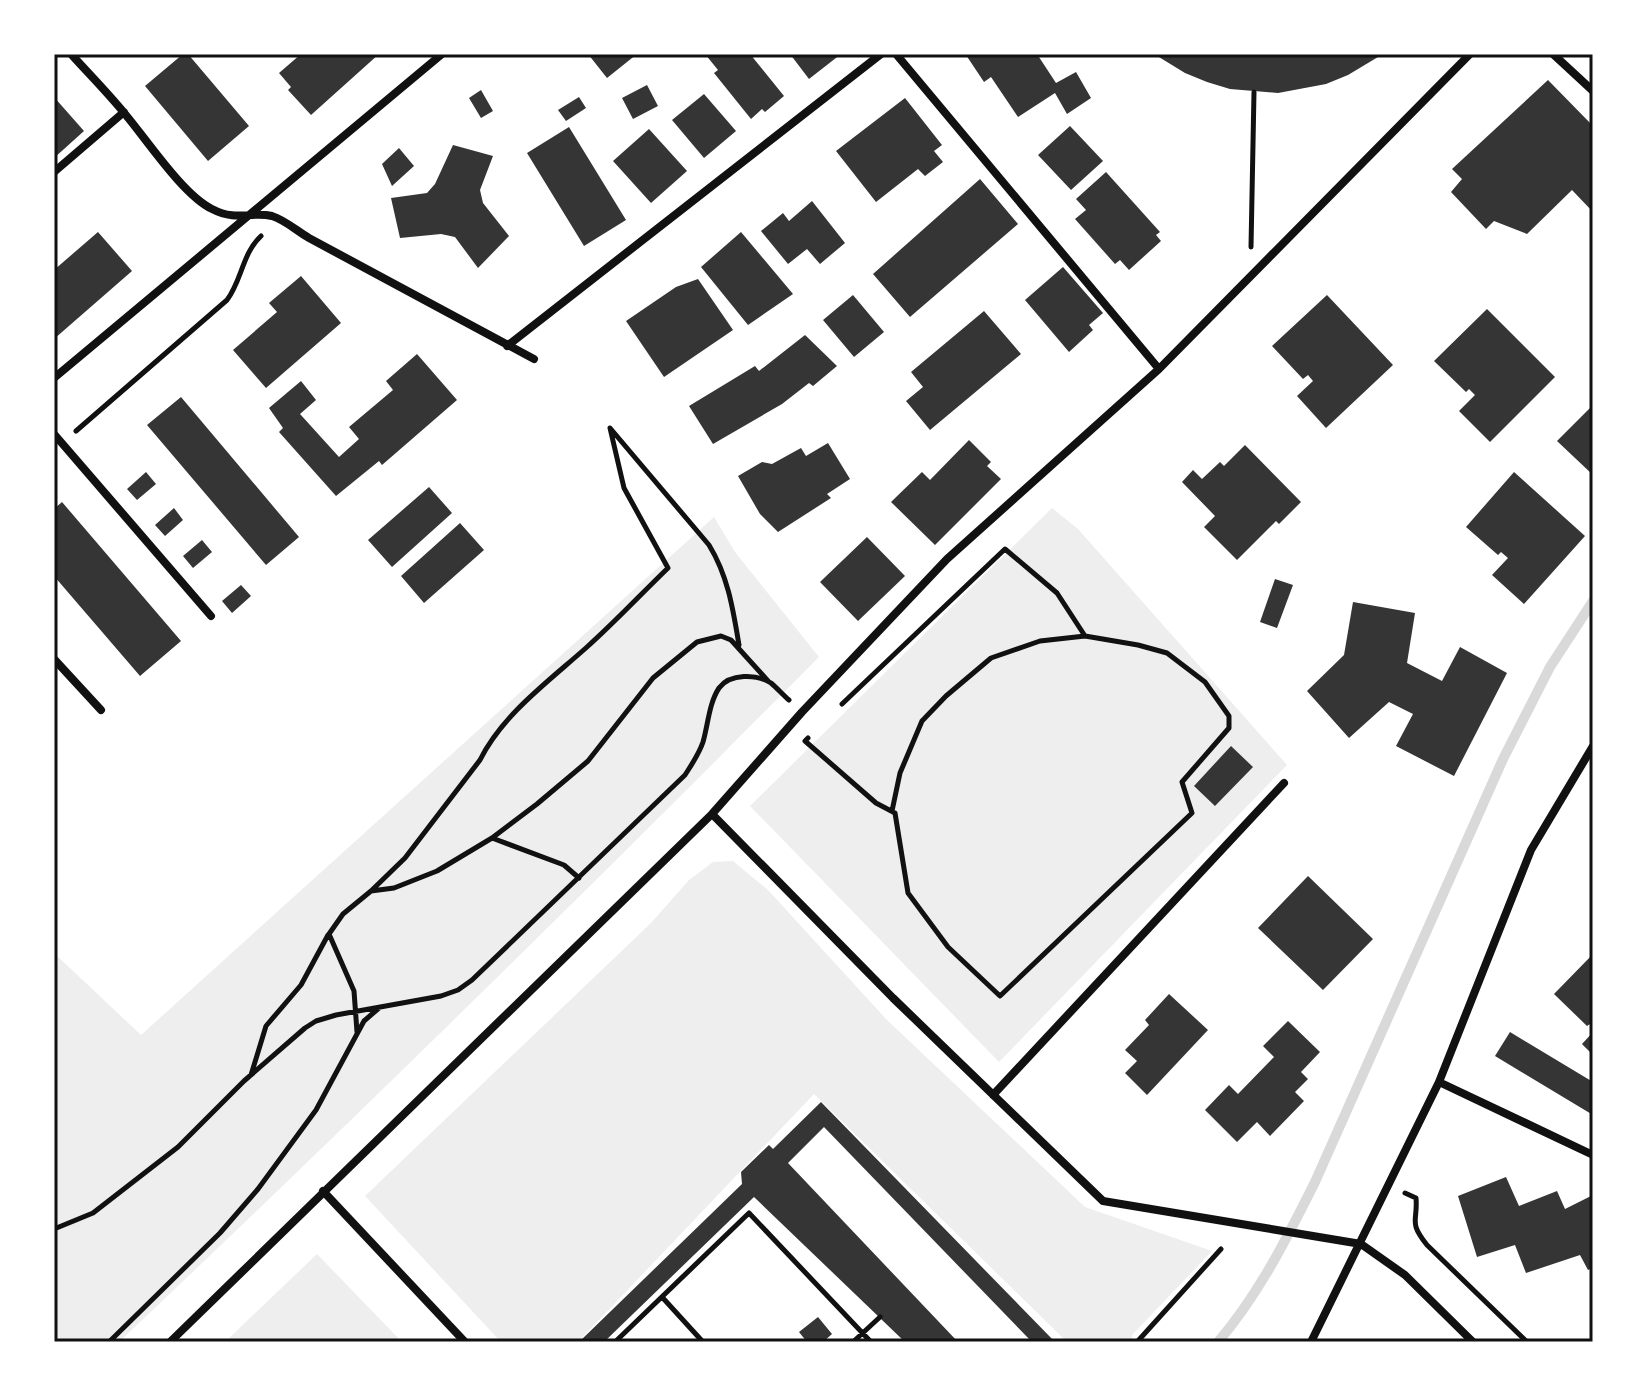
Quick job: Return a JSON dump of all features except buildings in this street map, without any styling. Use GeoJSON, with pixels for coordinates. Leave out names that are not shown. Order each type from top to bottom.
{"type":"FeatureCollection","features":[{"type":"Feature","properties":{"kind":"street"},"geometry":{"type":"LineString","coordinates":[[71,54],[124,112],[194,198],[210,209],[243,218],[268,215],[279,219],[534,359]]}},
{"type":"Feature","properties":{"kind":"street"},"geometry":{"type":"LineString","coordinates":[[54,378],[442,54]]}},
{"type":"Feature","properties":{"kind":"street"},"geometry":{"type":"LineString","coordinates":[[507,346],[881,54]]}},
{"type":"Feature","properties":{"kind":"street"},"geometry":{"type":"LineString","coordinates":[[896,54],[1159,369]]}},
{"type":"Feature","properties":{"kind":"street"},"geometry":{"type":"LineString","coordinates":[[170,1342],[712,814],[802,712],[947,559],[1159,369],[1470,54]]}},
{"type":"Feature","properties":{"kind":"street"},"geometry":{"type":"LineString","coordinates":[[1553,54],[1593,91]]}},
{"type":"Feature","properties":{"kind":"street"},"geometry":{"type":"LineString","coordinates":[[54,172],[124,112]]}},
{"type":"Feature","properties":{"kind":"street"},"geometry":{"type":"LineString","coordinates":[[54,434],[211,616]]}},
{"type":"Feature","properties":{"kind":"street"},"geometry":{"type":"LineString","coordinates":[[54,659],[101,710]]}},
{"type":"Feature","properties":{"kind":"street"},"geometry":{"type":"LineString","coordinates":[[1311,1342],[1439,1082],[1531,850],[1593,746]]}},
{"type":"Feature","properties":{"kind":"street"},"geometry":{"type":"LineString","coordinates":[[993,1095],[1284,783]]}},
{"type":"Feature","properties":{"kind":"street"},"geometry":{"type":"LineString","coordinates":[[712,814],[893,998],[1103,1201],[1361,1244],[1405,1275],[1473,1342]]}},
{"type":"Feature","properties":{"kind":"street"},"geometry":{"type":"LineString","coordinates":[[1439,1082],[1593,1155]]}},
{"type":"Feature","properties":{"kind":"street"},"geometry":{"type":"LineString","coordinates":[[323,1191],[465,1342]]}},
{"type":"Feature","properties":{"kind":"path"},"geometry":{"type":"LineString","coordinates":[[1254,92],[1251,251],[1262,240]]}},
{"type":"Feature","properties":{"kind":"path"},"geometry":{"type":"LineString","coordinates":[[69,437],[227,300],[234,290],[251,245],[279,219]]}},
{"type":"Feature","properties":{"kind":"path"},"geometry":{"type":"LineString","coordinates":[[251,1075],[266,1026],[301,985],[343,914],[405,858],[480,760],[489,743],[517,710],[668,568],[624,488],[610,428],[721,563],[739,645]]}},
{"type":"Feature","properties":{"kind":"path"},"geometry":{"type":"LineString","coordinates":[[371,891],[394,888],[437,871],[492,838],[588,761],[638,695],[680,653],[709,637],[721,636],[739,645],[769,682],[802,712],[839,707],[1005,549],[1057,593],[1085,636]]}},
{"type":"Feature","properties":{"kind":"path"},"geometry":{"type":"LineString","coordinates":[[816,730],[805,741],[876,803],[895,813],[908,893],[948,947],[1000,996],[1192,813],[1182,782],[1229,728],[1229,716],[1205,682],[1167,653],[1085,636],[1040,641],[991,658],[922,721],[900,773],[892,811]]}},
{"type":"Feature","properties":{"kind":"path"},"geometry":{"type":"LineString","coordinates":[[54,1229],[93,1213],[178,1147],[251,1075],[316,1021],[458,990],[491,964],[685,775],[695,761],[718,689],[725,682],[746,677],[769,682]]}},
{"type":"Feature","properties":{"kind":"path"},"geometry":{"type":"LineString","coordinates":[[492,838],[564,865],[579,878]]}},
{"type":"Feature","properties":{"kind":"path"},"geometry":{"type":"LineString","coordinates":[[329,934],[348,974],[357,1012],[357,1032]]}},
{"type":"Feature","properties":{"kind":"path"},"geometry":{"type":"LineString","coordinates":[[109,1342],[220,1233],[258,1189],[316,1110],[364,1021],[379,1008]]}},
{"type":"Feature","properties":{"kind":"path"},"geometry":{"type":"LineString","coordinates":[[1405,1193],[1416,1198],[1413,1221],[1427,1245],[1527,1342]]}},
{"type":"Feature","properties":{"kind":"path"},"geometry":{"type":"LineString","coordinates":[[615,1342],[749,1213],[871,1342]]}},
{"type":"Feature","properties":{"kind":"path"},"geometry":{"type":"LineString","coordinates":[[1137,1342],[1221,1249]]}},
{"type":"Feature","properties":{"kind":"path"},"geometry":{"type":"LineString","coordinates":[[662,1297],[703,1342]]}},
{"type":"Feature","properties":{"kind":"path"},"geometry":{"type":"LineString","coordinates":[[853,1342],[880,1317]]}},
{"type":"Feature","properties":{"kind":"shaded area"},"geometry":{"type":"Polygon","coordinates":[[[1052,508],[1078,529],[1287,765],[999,1062],[750,806],[1052,508]]]}},
{"type":"Feature","properties":{"kind":"shaded area"},"geometry":{"type":"Polygon","coordinates":[[[714,517],[735,552],[819,657],[472,1002],[119,1342],[54,1342],[54,953],[141,1035],[714,517]]]}},
{"type":"Feature","properties":{"kind":"shaded area"},"geometry":{"type":"Polygon","coordinates":[[[733,861],[768,890],[887,1020],[1085,1207],[1212,1251],[1133,1334],[1130,1342],[1067,1342],[814,1094],[578,1342],[501,1342],[365,1196],[651,923],[689,880],[713,862],[733,861]]]}},
{"type":"Feature","properties":{"kind":"shaded area"},"geometry":{"type":"Polygon","coordinates":[[[317,1254],[402,1342],[225,1342],[317,1254]]]}},
{"type":"Feature","properties":{"kind":"waterway"},"geometry":{"type":"LineString","coordinates":[[1218,1342],[1259,1285],[1315,1182],[1503,759],[1550,667],[1593,601]]}}]}
